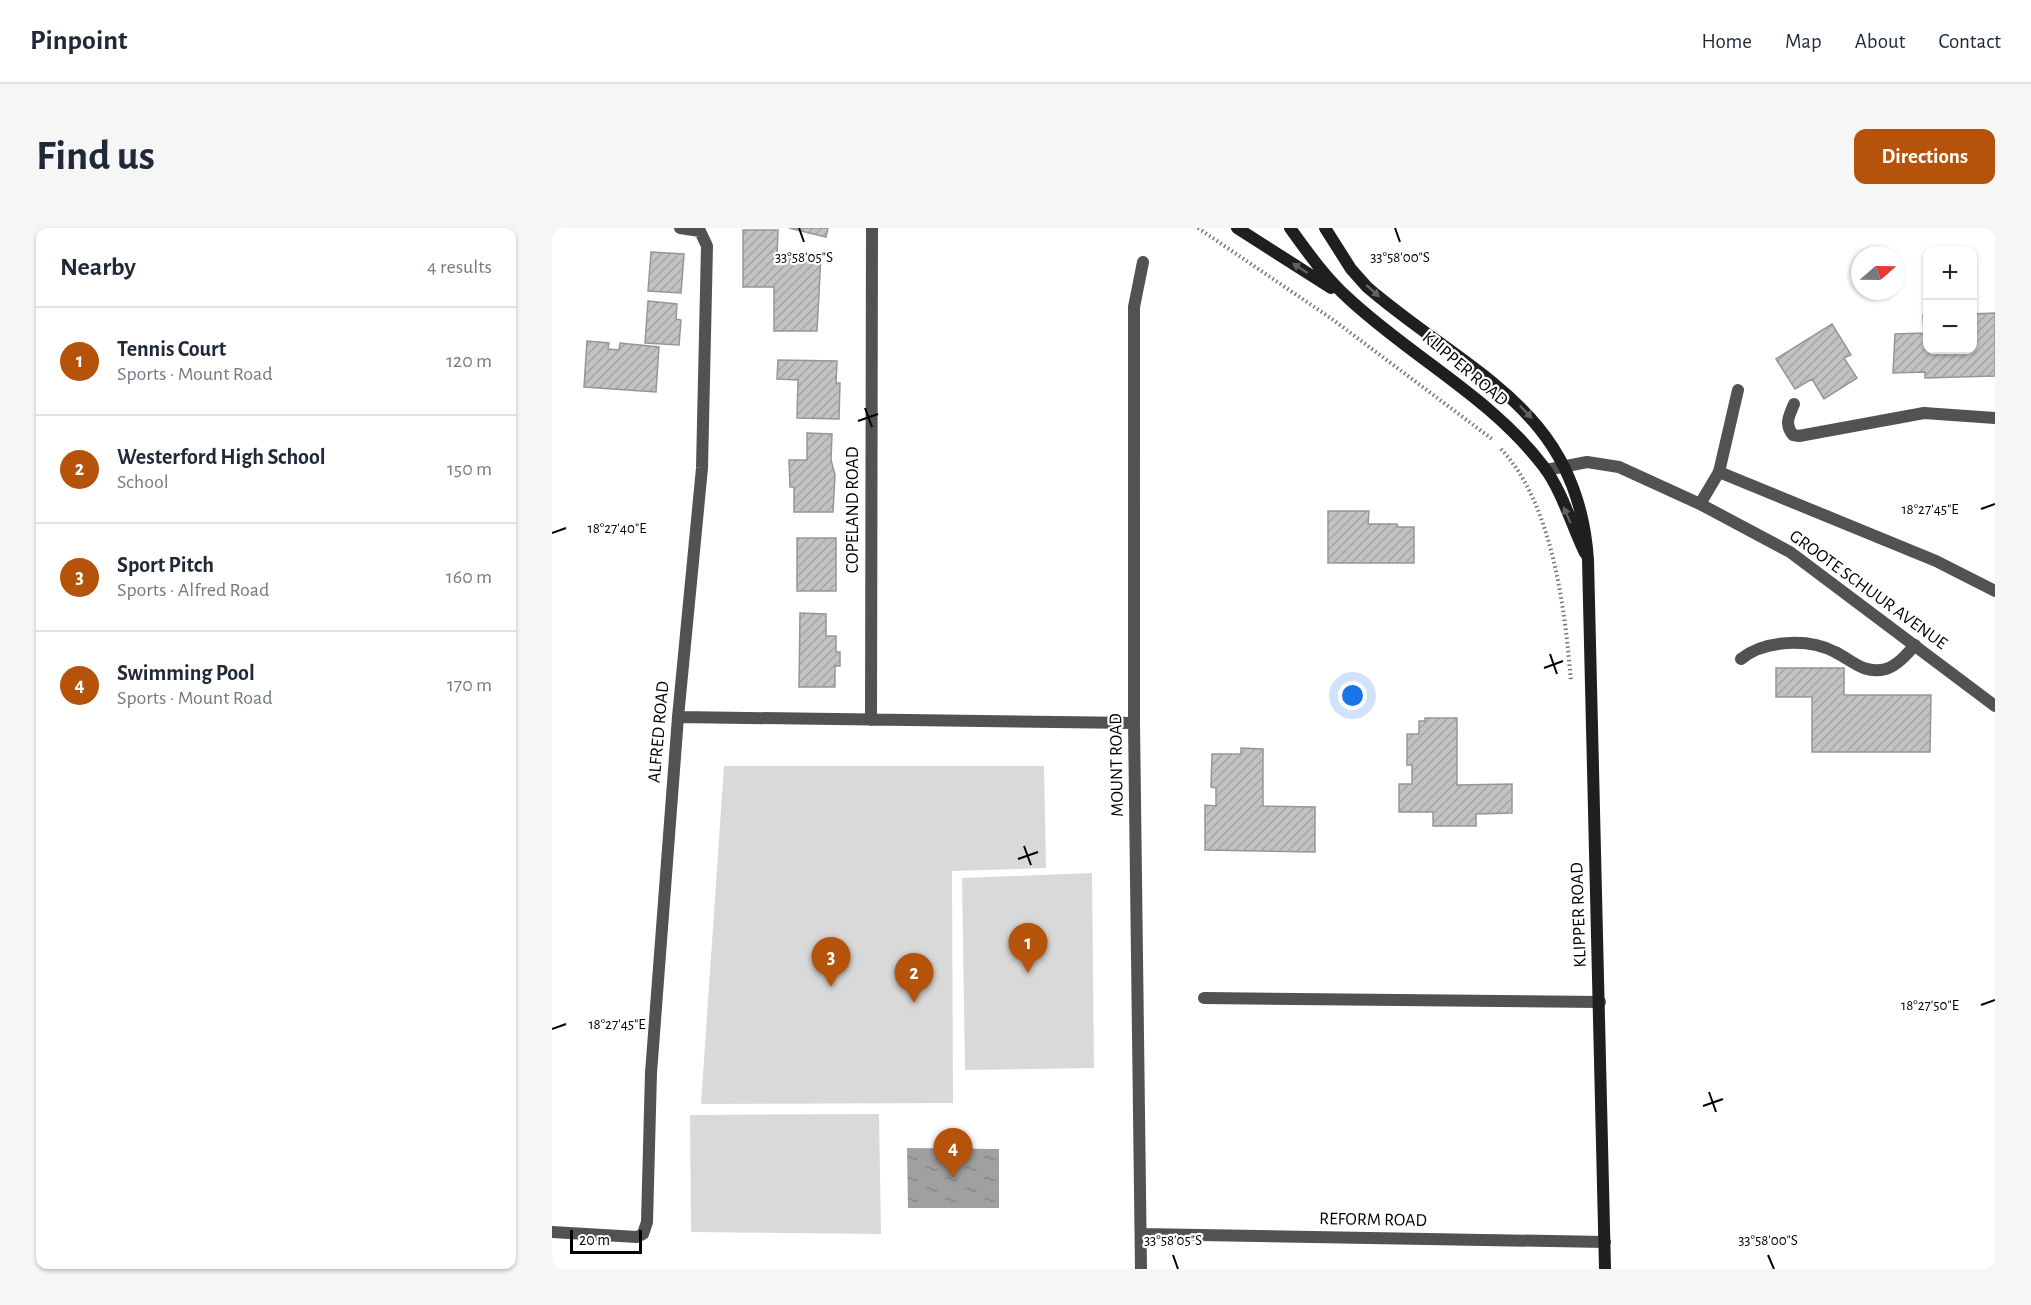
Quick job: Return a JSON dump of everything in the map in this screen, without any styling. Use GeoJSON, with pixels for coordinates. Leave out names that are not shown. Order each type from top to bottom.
{"type":"FeatureCollection","features":[{"type":"Feature","properties":{"kind":"main road"},"geometry":{"type":"LineString","coordinates":[[1237,228],[1350,300]]}},
{"type":"Feature","properties":{"kind":"main road","name":"KLIPPER ROAD"},"geometry":{"type":"LineString","coordinates":[[1290,228],[1316,264],[1350,300],[1471,394],[1546,470],[1588,560]]}},
{"type":"Feature","properties":{"kind":"main road","name":"KLIPPER ROAD"},"geometry":{"type":"LineString","coordinates":[[1325,228],[1351,268],[1367,287],[1506,393],[1536,424],[1565,465],[1583,513],[1588,560],[1605,1269]]}},
{"type":"Feature","properties":{"kind":"street"},"geometry":{"type":"LineString","coordinates":[[680,228],[696,229]]}},
{"type":"Feature","properties":{"kind":"street","name":"COPELAND ROAD"},"geometry":{"type":"LineString","coordinates":[[871,720],[872,228]]}},
{"type":"Feature","properties":{"kind":"street","name":"ALFRED ROAD"},"geometry":{"type":"LineString","coordinates":[[552,1232],[637,1237],[643,1234],[647,1222],[651,1073],[678,717],[702,468],[707,246],[703,234],[696,229]]}},
{"type":"Feature","properties":{"kind":"street","name":"MOUNT ROAD"},"geometry":{"type":"LineString","coordinates":[[1141,1269],[1134,723],[1134,307],[1143,262]]}},
{"type":"Feature","properties":{"kind":"street"},"geometry":{"type":"LineString","coordinates":[[1700,504],[1719,472],[1738,390]]}},
{"type":"Feature","properties":{"kind":"street"},"geometry":{"type":"LineString","coordinates":[[1794,404],[1787,421],[1788,429],[1792,435],[1799,436],[1924,413],[1995,418]]}},
{"type":"Feature","properties":{"kind":"street","name":"GROOTE SCHUUR AVENUE"},"geometry":{"type":"LineString","coordinates":[[1546,470],[1587,462],[1618,467],[1700,504],[1790,552],[1995,706]]}},
{"type":"Feature","properties":{"kind":"street"},"geometry":{"type":"LineString","coordinates":[[1719,472],[1936,561],[1995,591]]}},
{"type":"Feature","properties":{"kind":"street"},"geometry":{"type":"LineString","coordinates":[[1741,659],[1760,647],[1807,644],[1824,647],[1857,666],[1874,670],[1897,663],[1915,645]]}},
{"type":"Feature","properties":{"kind":"street"},"geometry":{"type":"LineString","coordinates":[[678,717],[1134,723]]}},
{"type":"Feature","properties":{"kind":"street"},"geometry":{"type":"LineString","coordinates":[[1204,998],[1600,1002]]}},
{"type":"Feature","properties":{"kind":"street","name":"REFORM ROAD"},"geometry":{"type":"LineString","coordinates":[[1141,1234],[1605,1242]]}},
{"type":"Feature","properties":{"kind":"path"},"geometry":{"type":"LineString","coordinates":[[1198,228],[1332,319],[1493,440],[1510,458],[1537,506],[1544,531],[1565,614],[1571,686]]}},
{"type":"Feature","properties":{"kind":"shaded area"},"geometry":{"type":"Polygon","coordinates":[[[724,766],[1044,766],[1046,868],[952,871],[953,1103],[701,1104],[724,766]]]}},
{"type":"Feature","properties":{"kind":"shaded area"},"geometry":{"type":"Polygon","coordinates":[[[1092,873],[1094,1068],[965,1070],[962,878],[1092,873]]]}},
{"type":"Feature","properties":{"kind":"shaded area"},"geometry":{"type":"Polygon","coordinates":[[[879,1114],[881,1234],[691,1232],[690,1115],[879,1114]]]}},
{"type":"Feature","properties":{"kind":"water"},"geometry":{"type":"Polygon","coordinates":[[[907,1148],[999,1149],[999,1208],[908,1208],[907,1148]]]}},
{"type":"Feature","properties":{"kind":"building"},"geometry":{"type":"Polygon","coordinates":[[[789,228],[828,228],[826,237],[789,228]]]}},
{"type":"Feature","properties":{"kind":"building"},"geometry":{"type":"Polygon","coordinates":[[[743,230],[778,230],[777,256],[821,254],[817,331],[774,331],[774,287],[743,287],[743,230]]]}},
{"type":"Feature","properties":{"kind":"building"},"geometry":{"type":"Polygon","coordinates":[[[651,252],[684,254],[681,293],[648,291],[651,252]]]}},
{"type":"Feature","properties":{"kind":"building"},"geometry":{"type":"Polygon","coordinates":[[[648,301],[677,304],[676,319],[681,320],[679,345],[645,343],[648,301]]]}},
{"type":"Feature","properties":{"kind":"building"},"geometry":{"type":"Polygon","coordinates":[[[1995,313],[1995,376],[1925,378],[1925,372],[1893,373],[1895,334],[1923,333],[1923,354],[1977,354],[1977,314],[1995,313]]]}},
{"type":"Feature","properties":{"kind":"building"},"geometry":{"type":"Polygon","coordinates":[[[1832,324],[1851,355],[1844,358],[1857,378],[1824,399],[1812,379],[1795,389],[1776,359],[1832,324]]]}},
{"type":"Feature","properties":{"kind":"building"},"geometry":{"type":"Polygon","coordinates":[[[587,341],[609,343],[608,349],[619,350],[620,343],[659,347],[656,392],[584,387],[587,341]]]}},
{"type":"Feature","properties":{"kind":"building"},"geometry":{"type":"Polygon","coordinates":[[[778,360],[837,361],[836,383],[840,383],[839,419],[797,418],[798,380],[777,379],[778,360]]]}},
{"type":"Feature","properties":{"kind":"building"},"geometry":{"type":"Polygon","coordinates":[[[807,433],[832,434],[831,460],[835,475],[833,512],[794,512],[794,487],[790,487],[789,460],[807,460],[807,433]]]}},
{"type":"Feature","properties":{"kind":"building"},"geometry":{"type":"Polygon","coordinates":[[[1328,511],[1369,511],[1368,524],[1397,524],[1398,527],[1414,527],[1414,563],[1328,563],[1328,511]]]}},
{"type":"Feature","properties":{"kind":"building"},"geometry":{"type":"Polygon","coordinates":[[[797,538],[836,538],[836,591],[797,591],[797,538]]]}},
{"type":"Feature","properties":{"kind":"building"},"geometry":{"type":"Polygon","coordinates":[[[800,613],[826,614],[826,636],[836,636],[836,652],[840,652],[840,666],[835,666],[835,687],[799,687],[800,613]]]}},
{"type":"Feature","properties":{"kind":"building"},"geometry":{"type":"Polygon","coordinates":[[[1776,668],[1844,668],[1844,695],[1931,695],[1930,752],[1812,752],[1812,697],[1776,697],[1776,668]]]}},
{"type":"Feature","properties":{"kind":"building"},"geometry":{"type":"Polygon","coordinates":[[[1425,718],[1457,718],[1457,785],[1512,784],[1512,813],[1476,814],[1476,826],[1433,826],[1433,812],[1399,812],[1399,784],[1412,784],[1412,765],[1407,765],[1407,734],[1419,734],[1419,721],[1425,721],[1425,718]]]}},
{"type":"Feature","properties":{"kind":"building"},"geometry":{"type":"Polygon","coordinates":[[[1241,748],[1263,749],[1263,806],[1315,807],[1315,852],[1205,850],[1205,805],[1216,806],[1216,788],[1211,787],[1212,754],[1241,754],[1241,748]]]}},
{"type":"Feature","properties":{"kind":"place","name":"Tennis Court"},"geometry":{"type":"Point","coordinates":[1028,973]}},
{"type":"Feature","properties":{"kind":"place","name":"Sport Pitch"},"geometry":{"type":"Point","coordinates":[831,987]}},
{"type":"Feature","properties":{"kind":"place","name":"Westerford High School"},"geometry":{"type":"Point","coordinates":[914,1003]}},
{"type":"Feature","properties":{"kind":"place","name":"Swimming Pool"},"geometry":{"type":"Point","coordinates":[953,1178]}}]}
